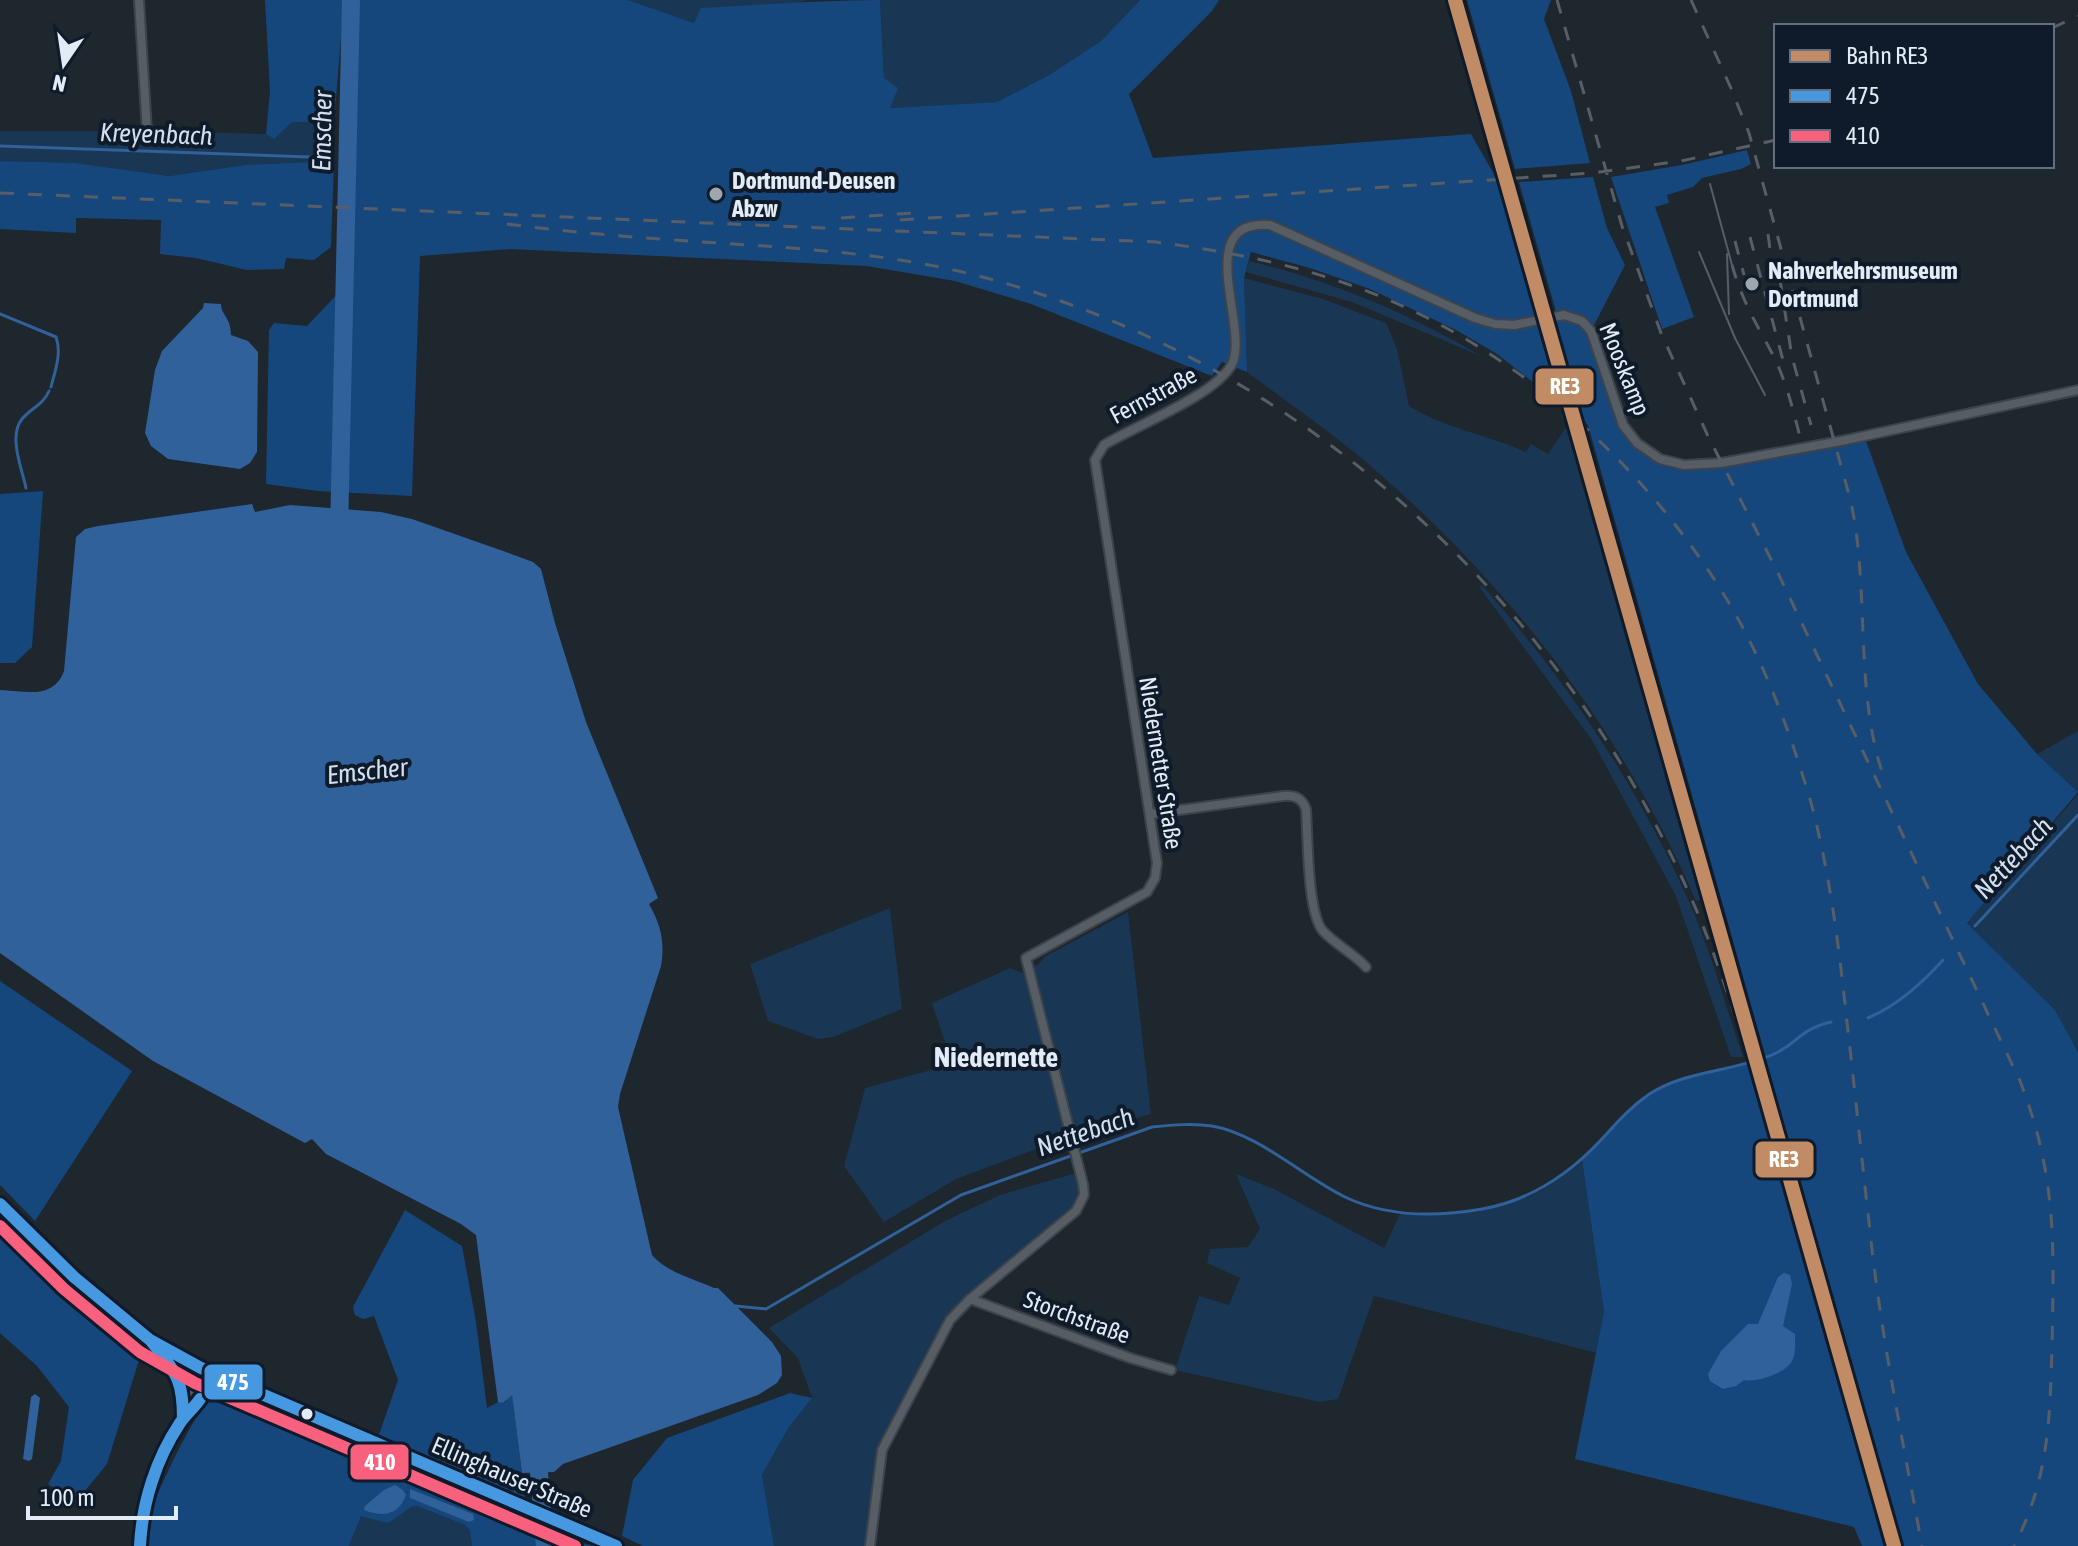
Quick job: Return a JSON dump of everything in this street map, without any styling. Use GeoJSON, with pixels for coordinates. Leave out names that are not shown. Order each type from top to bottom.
{"type":"FeatureCollection","features":[{"type":"Feature","properties":{"kind":"main road","name":"Ellinghauser Straße"},"geometry":{"type":"LineString","coordinates":[[0,1204],[74,1277],[150,1340],[201,1368],[616,1546]]}},
{"type":"Feature","properties":{"kind":"street"},"geometry":{"type":"LineString","coordinates":[[139,0],[147,131]]}},
{"type":"Feature","properties":{"kind":"street","name":"Mooskamp"},"geometry":{"type":"LineString","coordinates":[[1237,232],[1250,225],[1270,225],[1475,318],[1495,324],[1514,325],[1557,316],[1574,316],[1591,331],[1623,425],[1637,443],[1660,459],[1684,465],[1721,463],[1810,447],[2078,390]]}},
{"type":"Feature","properties":{"kind":"street","name":"Fernstraße"},"geometry":{"type":"LineString","coordinates":[[1096,455],[1117,437],[1208,390],[1229,371],[1235,357],[1236,337],[1227,268],[1228,249],[1237,232]]}},
{"type":"Feature","properties":{"kind":"street","name":"Niedernetter Straße"},"geometry":{"type":"LineString","coordinates":[[870,1546],[882,1450],[950,1320],[970,1299],[1076,1211],[1084,1195],[1026,958],[1147,892],[1155,878],[1157,863],[1095,468],[1096,455]]}},
{"type":"Feature","properties":{"kind":"street"},"geometry":{"type":"LineString","coordinates":[[1150,814],[1283,796],[1301,800],[1306,809],[1314,915],[1323,931],[1366,967]]}},
{"type":"Feature","properties":{"kind":"street","name":"Storchstraße"},"geometry":{"type":"LineString","coordinates":[[970,1299],[1171,1370]]}},
{"type":"Feature","properties":{"kind":"street","name":"Ellinghauser Straße"},"geometry":{"type":"LineString","coordinates":[[150,1340],[176,1373],[183,1390],[183,1419]]}},
{"type":"Feature","properties":{"kind":"street"},"geometry":{"type":"LineString","coordinates":[[182,1403],[201,1368]]}},
{"type":"Feature","properties":{"kind":"street","name":"Ellinghauser Straße"},"geometry":{"type":"LineString","coordinates":[[140,1546],[140,1530],[151,1487],[183,1419],[194,1411],[214,1373]]}},
{"type":"Feature","properties":{"kind":"shaded area"},"geometry":{"type":"Polygon","coordinates":[[[265,0],[344,0],[335,111],[325,122],[292,122],[274,139],[266,134],[270,91],[265,0]]]}},
{"type":"Feature","properties":{"kind":"shaded area"},"geometry":{"type":"Polygon","coordinates":[[[359,0],[628,0],[694,23],[701,8],[880,0],[884,78],[898,88],[890,108],[997,102],[1049,75],[1101,41],[1140,0],[1219,0],[1212,11],[1129,94],[1153,158],[1471,134],[1499,183],[1541,315],[1557,315],[1519,182],[1593,177],[1607,228],[1625,265],[1591,331],[1615,403],[1645,454],[1668,467],[1706,468],[1866,441],[1906,552],[1978,684],[2037,754],[2078,792],[1967,923],[2055,1010],[2078,1052],[2078,1546],[1862,1546],[1854,1527],[1575,1459],[1604,1312],[1582,1160],[1621,1117],[1648,1095],[1676,1081],[1765,1055],[1588,425],[1497,354],[1456,330],[1370,289],[1251,252],[1244,278],[1247,372],[1222,362],[1212,376],[1031,304],[955,281],[867,266],[510,249],[420,256],[412,496],[318,491],[266,484],[269,330],[274,323],[307,326],[347,284],[359,0]]]}},
{"type":"Feature","properties":{"kind":"shaded area"},"geometry":{"type":"Polygon","coordinates":[[[628,0],[809,0],[694,23],[628,0]]]}},
{"type":"Feature","properties":{"kind":"shaded area"},"geometry":{"type":"Polygon","coordinates":[[[880,0],[1140,0],[1101,41],[1049,75],[997,102],[889,108],[884,78],[880,0]]]}},
{"type":"Feature","properties":{"kind":"shaded area"},"geometry":{"type":"Polygon","coordinates":[[[1467,0],[1551,0],[1544,19],[1571,91],[1590,163],[1515,169],[1467,0]]]}},
{"type":"Feature","properties":{"kind":"shaded area"},"geometry":{"type":"Polygon","coordinates":[[[292,122],[325,122],[334,161],[245,165],[169,176],[76,163],[0,161],[0,131],[158,131],[266,134],[274,138],[292,122]]]}},
{"type":"Feature","properties":{"kind":"shaded area"},"geometry":{"type":"Polygon","coordinates":[[[1747,150],[1751,164],[1702,178],[1693,187],[1667,195],[1669,203],[1655,207],[1694,317],[1662,329],[1611,177],[1747,150]]]}},
{"type":"Feature","properties":{"kind":"shaded area"},"geometry":{"type":"Polygon","coordinates":[[[0,161],[76,163],[169,176],[245,165],[334,161],[331,247],[314,260],[286,258],[284,269],[247,270],[196,258],[160,254],[161,220],[76,218],[76,233],[0,229],[0,161]]]}},
{"type":"Feature","properties":{"kind":"shaded area"},"geometry":{"type":"Polygon","coordinates":[[[1249,261],[1310,278],[1368,300],[1481,356],[1352,302],[1246,272],[1249,261]]]}},
{"type":"Feature","properties":{"kind":"shaded area"},"geometry":{"type":"Polygon","coordinates":[[[1244,278],[1323,299],[1386,323],[1397,349],[1409,406],[1423,414],[1526,452],[1531,444],[1548,454],[1569,423],[1562,414],[1571,421],[1704,899],[1696,901],[1668,840],[1601,725],[1522,619],[1478,569],[1382,476],[1333,435],[1247,372],[1244,278]]]}},
{"type":"Feature","properties":{"kind":"shaded area"},"geometry":{"type":"Polygon","coordinates":[[[43,491],[32,647],[15,663],[0,663],[0,494],[43,491]]]}},
{"type":"Feature","properties":{"kind":"shaded area"},"geometry":{"type":"Polygon","coordinates":[[[1481,584],[1572,697],[1648,819],[1699,925],[1743,1057],[1731,1057],[1676,896],[1592,740],[1480,588],[1481,584]]]}},
{"type":"Feature","properties":{"kind":"shaded area"},"geometry":{"type":"Polygon","coordinates":[[[2078,731],[2078,792],[2037,754],[2078,731]]]}},
{"type":"Feature","properties":{"kind":"shaded area"},"geometry":{"type":"Polygon","coordinates":[[[2078,794],[2078,1052],[2055,1010],[1967,923],[2078,794]]]}},
{"type":"Feature","properties":{"kind":"shaded area"},"geometry":{"type":"Polygon","coordinates":[[[890,908],[902,1009],[833,1037],[818,1039],[768,1021],[750,964],[890,908]]]}},
{"type":"Feature","properties":{"kind":"shaded area"},"geometry":{"type":"Polygon","coordinates":[[[1128,912],[1151,1114],[1063,1139],[956,1179],[884,1222],[844,1166],[865,1088],[946,1066],[946,1045],[932,1003],[1010,968],[1022,973],[1040,963],[1044,957],[1128,912]]]}},
{"type":"Feature","properties":{"kind":"shaded area"},"geometry":{"type":"Polygon","coordinates":[[[0,981],[132,1071],[35,1221],[0,1185],[0,981]]]}},
{"type":"Feature","properties":{"kind":"shaded area"},"geometry":{"type":"Polygon","coordinates":[[[1582,1160],[1604,1312],[1597,1353],[1374,1296],[1338,1399],[1320,1402],[1175,1370],[1199,1296],[1229,1305],[1240,1278],[1207,1263],[1210,1249],[1248,1247],[1260,1229],[1236,1174],[1274,1189],[1384,1248],[1400,1214],[1475,1210],[1512,1202],[1547,1187],[1582,1160]]]}},
{"type":"Feature","properties":{"kind":"shaded area"},"geometry":{"type":"Polygon","coordinates":[[[1076,1173],[1083,1184],[1076,1211],[957,1310],[882,1450],[870,1546],[774,1546],[762,1475],[789,1427],[812,1398],[798,1358],[769,1328],[945,1221],[1000,1195],[1076,1173]]]}},
{"type":"Feature","properties":{"kind":"shaded area"},"geometry":{"type":"Polygon","coordinates":[[[0,1204],[143,1347],[107,1464],[76,1502],[48,1484],[61,1461],[69,1407],[37,1366],[0,1333],[0,1204]]]}},
{"type":"Feature","properties":{"kind":"shaded area"},"geometry":{"type":"Polygon","coordinates":[[[405,1210],[462,1246],[487,1408],[498,1402],[504,1403],[512,1393],[527,1515],[577,1528],[582,1544],[601,1546],[472,1546],[470,1530],[465,1525],[417,1506],[388,1523],[361,1516],[349,1546],[147,1546],[148,1521],[158,1493],[187,1434],[214,1393],[230,1395],[304,1427],[376,1443],[398,1380],[374,1316],[363,1319],[355,1315],[353,1307],[405,1210]]]}},
{"type":"Feature","properties":{"kind":"shaded area"},"geometry":{"type":"Polygon","coordinates":[[[790,1393],[812,1398],[789,1427],[762,1475],[774,1546],[643,1546],[622,1536],[633,1480],[667,1438],[790,1393]]]}},
{"type":"Feature","properties":{"kind":"shaded area"},"geometry":{"type":"Polygon","coordinates":[[[417,1506],[465,1525],[470,1529],[472,1546],[349,1546],[361,1516],[417,1506]]]}},
{"type":"Feature","properties":{"kind":"water"},"geometry":{"type":"Polygon","coordinates":[[[204,303],[221,304],[231,335],[248,341],[258,352],[257,452],[250,463],[240,469],[168,459],[151,446],[145,433],[155,370],[162,351],[203,308],[204,303]]]}},
{"type":"Feature","properties":{"kind":"water"},"geometry":{"type":"Polygon","coordinates":[[[252,504],[255,512],[290,505],[381,512],[412,519],[506,552],[533,562],[541,569],[586,722],[658,898],[649,904],[661,934],[661,966],[618,1107],[652,1255],[672,1271],[718,1288],[772,1342],[781,1356],[782,1375],[777,1383],[758,1395],[563,1464],[554,1472],[522,1473],[512,1395],[503,1403],[498,1402],[476,1235],[461,1224],[326,1154],[312,1139],[305,1143],[153,1061],[0,953],[0,690],[46,690],[59,680],[64,671],[76,537],[85,529],[98,526],[252,504]]]}},
{"type":"Feature","properties":{"kind":"water"},"geometry":{"type":"Polygon","coordinates":[[[1784,1273],[1790,1275],[1792,1284],[1783,1326],[1795,1334],[1792,1361],[1771,1376],[1744,1380],[1723,1389],[1710,1381],[1708,1374],[1721,1351],[1748,1324],[1758,1324],[1778,1277],[1784,1273]]]}},
{"type":"Feature","properties":{"kind":"water"},"geometry":{"type":"Polygon","coordinates":[[[35,1394],[40,1398],[32,1459],[29,1461],[23,1459],[31,1397],[35,1394]]]}},
{"type":"Feature","properties":{"kind":"water"},"geometry":{"type":"Polygon","coordinates":[[[395,1485],[406,1495],[399,1507],[384,1514],[364,1510],[384,1490],[395,1485]]]}},
{"type":"Feature","properties":{"kind":"water"},"geometry":{"type":"Polygon","coordinates":[[[410,1489],[473,1514],[474,1520],[469,1522],[410,1498],[410,1489]]]}},
{"type":"Feature","properties":{"kind":"waterway","name":"Emscher"},"geometry":{"type":"LineString","coordinates":[[339,532],[351,0]]}},
{"type":"Feature","properties":{"kind":"waterway","name":"Kreyenbach"},"geometry":{"type":"LineString","coordinates":[[0,146],[310,157]]}},
{"type":"Feature","properties":{"kind":"waterway"},"geometry":{"type":"LineString","coordinates":[[0,314],[56,337],[58,356],[51,387]]}},
{"type":"Feature","properties":{"kind":"waterway"},"geometry":{"type":"LineString","coordinates":[[26,488],[17,453],[16,434],[25,415],[44,400],[49,391]]}},
{"type":"Feature","properties":{"kind":"waterway","name":"Nettebach"},"geometry":{"type":"LineString","coordinates":[[1975,926],[2078,815]]}},
{"type":"Feature","properties":{"kind":"waterway","name":"Nettebach"},"geometry":{"type":"LineString","coordinates":[[1868,1018],[1908,993],[1943,960]]}},
{"type":"Feature","properties":{"kind":"waterway","name":"Nettebach"},"geometry":{"type":"LineString","coordinates":[[735,1306],[766,1309],[961,1195],[1152,1127],[1197,1125],[1229,1131],[1264,1147],[1345,1197],[1395,1212],[1465,1212],[1499,1205],[1531,1193],[1575,1165],[1635,1105],[1662,1087],[1759,1060],[1782,1050],[1812,1028],[1831,1022]]}},
{"type":"Feature","properties":{"kind":"waterway","name":"Emscher"},"geometry":{"type":"LineString","coordinates":[[537,1449],[545,1546]]}},
{"type":"Feature","properties":{"kind":"tram line"},"geometry":{"type":"LineString","coordinates":[[1710,184],[1732,265]]}},
{"type":"Feature","properties":{"kind":"tram line"},"geometry":{"type":"LineString","coordinates":[[1699,252],[1735,338],[1765,395]]}},
{"type":"Feature","properties":{"kind":"tram line"},"geometry":{"type":"LineString","coordinates":[[1727,254],[1729,314]]}},
{"type":"Feature","properties":{"kind":"railway"},"geometry":{"type":"LineString","coordinates":[[1557,0],[1622,226],[1661,333],[2020,1081],[2032,1116],[2041,1148],[2051,1211],[2050,1398],[2041,1472],[2026,1521],[2014,1546]]}},
{"type":"Feature","properties":{"kind":"railway"},"geometry":{"type":"LineString","coordinates":[[1691,0],[1749,133],[1851,502],[1860,570],[1868,708],[1883,775]]}},
{"type":"Feature","properties":{"kind":"railway"},"geometry":{"type":"LineString","coordinates":[[2054,27],[2078,16]]}},
{"type":"Feature","properties":{"kind":"railway"},"geometry":{"type":"LineString","coordinates":[[900,220],[1592,173],[1681,161],[1774,140]]}},
{"type":"Feature","properties":{"kind":"railway"},"geometry":{"type":"LineString","coordinates":[[0,193],[1156,242],[1256,259],[1353,286],[1410,309],[1465,338],[1517,372],[1566,410],[1611,453],[1654,498],[1692,547],[1726,598],[1752,646],[1793,747],[1817,827],[1833,910],[1880,1310],[1922,1546]]}},
{"type":"Feature","properties":{"kind":"railway"},"geometry":{"type":"LineString","coordinates":[[841,218],[913,213]]}},
{"type":"Feature","properties":{"kind":"railway"},"geometry":{"type":"LineString","coordinates":[[507,224],[888,258],[954,270],[1074,306],[1188,356],[1294,419],[1393,495],[1482,581],[1562,676],[1631,780],[1688,891],[1738,1026],[1887,1546]]}},
{"type":"Feature","properties":{"kind":"railway"},"geometry":{"type":"LineString","coordinates":[[1768,234],[1776,294]]}},
{"type":"Feature","properties":{"kind":"railway"},"geometry":{"type":"LineString","coordinates":[[1750,237],[1784,364]]}},
{"type":"Feature","properties":{"kind":"railway"},"geometry":{"type":"LineString","coordinates":[[1735,241],[1744,275]]}},
{"type":"Feature","properties":{"kind":"railway"},"geometry":{"type":"LineString","coordinates":[[1732,265],[1745,301],[1782,375],[1800,437]]}},
{"type":"Feature","properties":{"kind":"railway"},"geometry":{"type":"LineString","coordinates":[[1780,280],[1792,357],[1811,425]]}},
{"type":"Feature","properties":{"kind":"rail line","name":"RE3"},"geometry":{"type":"LineString","coordinates":[[1455,0],[1894,1546]]}},
{"type":"Feature","properties":{"kind":"transit line","name":"475"},"geometry":{"type":"LineString","coordinates":[[0,1204],[74,1277],[150,1340],[201,1368],[616,1546]]}},
{"type":"Feature","properties":{"kind":"transit line","name":"410"},"geometry":{"type":"LineString","coordinates":[[0,1226],[64,1289],[140,1352],[195,1383],[575,1546]]}},
{"type":"Feature","properties":{"kind":"transit line","name":"475"},"geometry":{"type":"LineString","coordinates":[[152,1342],[180,1385],[183,1419]]}},
{"type":"Feature","properties":{"kind":"transit line","name":"475"},"geometry":{"type":"LineString","coordinates":[[140,1546],[144,1514],[157,1466],[171,1437],[200,1399]]}},
{"type":"Feature","properties":{"kind":"place","name":"Dortmund-Deusen Abzw"},"geometry":{"type":"Point","coordinates":[716,194]}},
{"type":"Feature","properties":{"kind":"place","name":"Nahverkehrsmuseum Dortmund"},"geometry":{"type":"Point","coordinates":[1752,284]}},
{"type":"Feature","properties":{"kind":"district","name":"Niedernette"},"geometry":{"type":"Point","coordinates":[996,1057]}}]}
